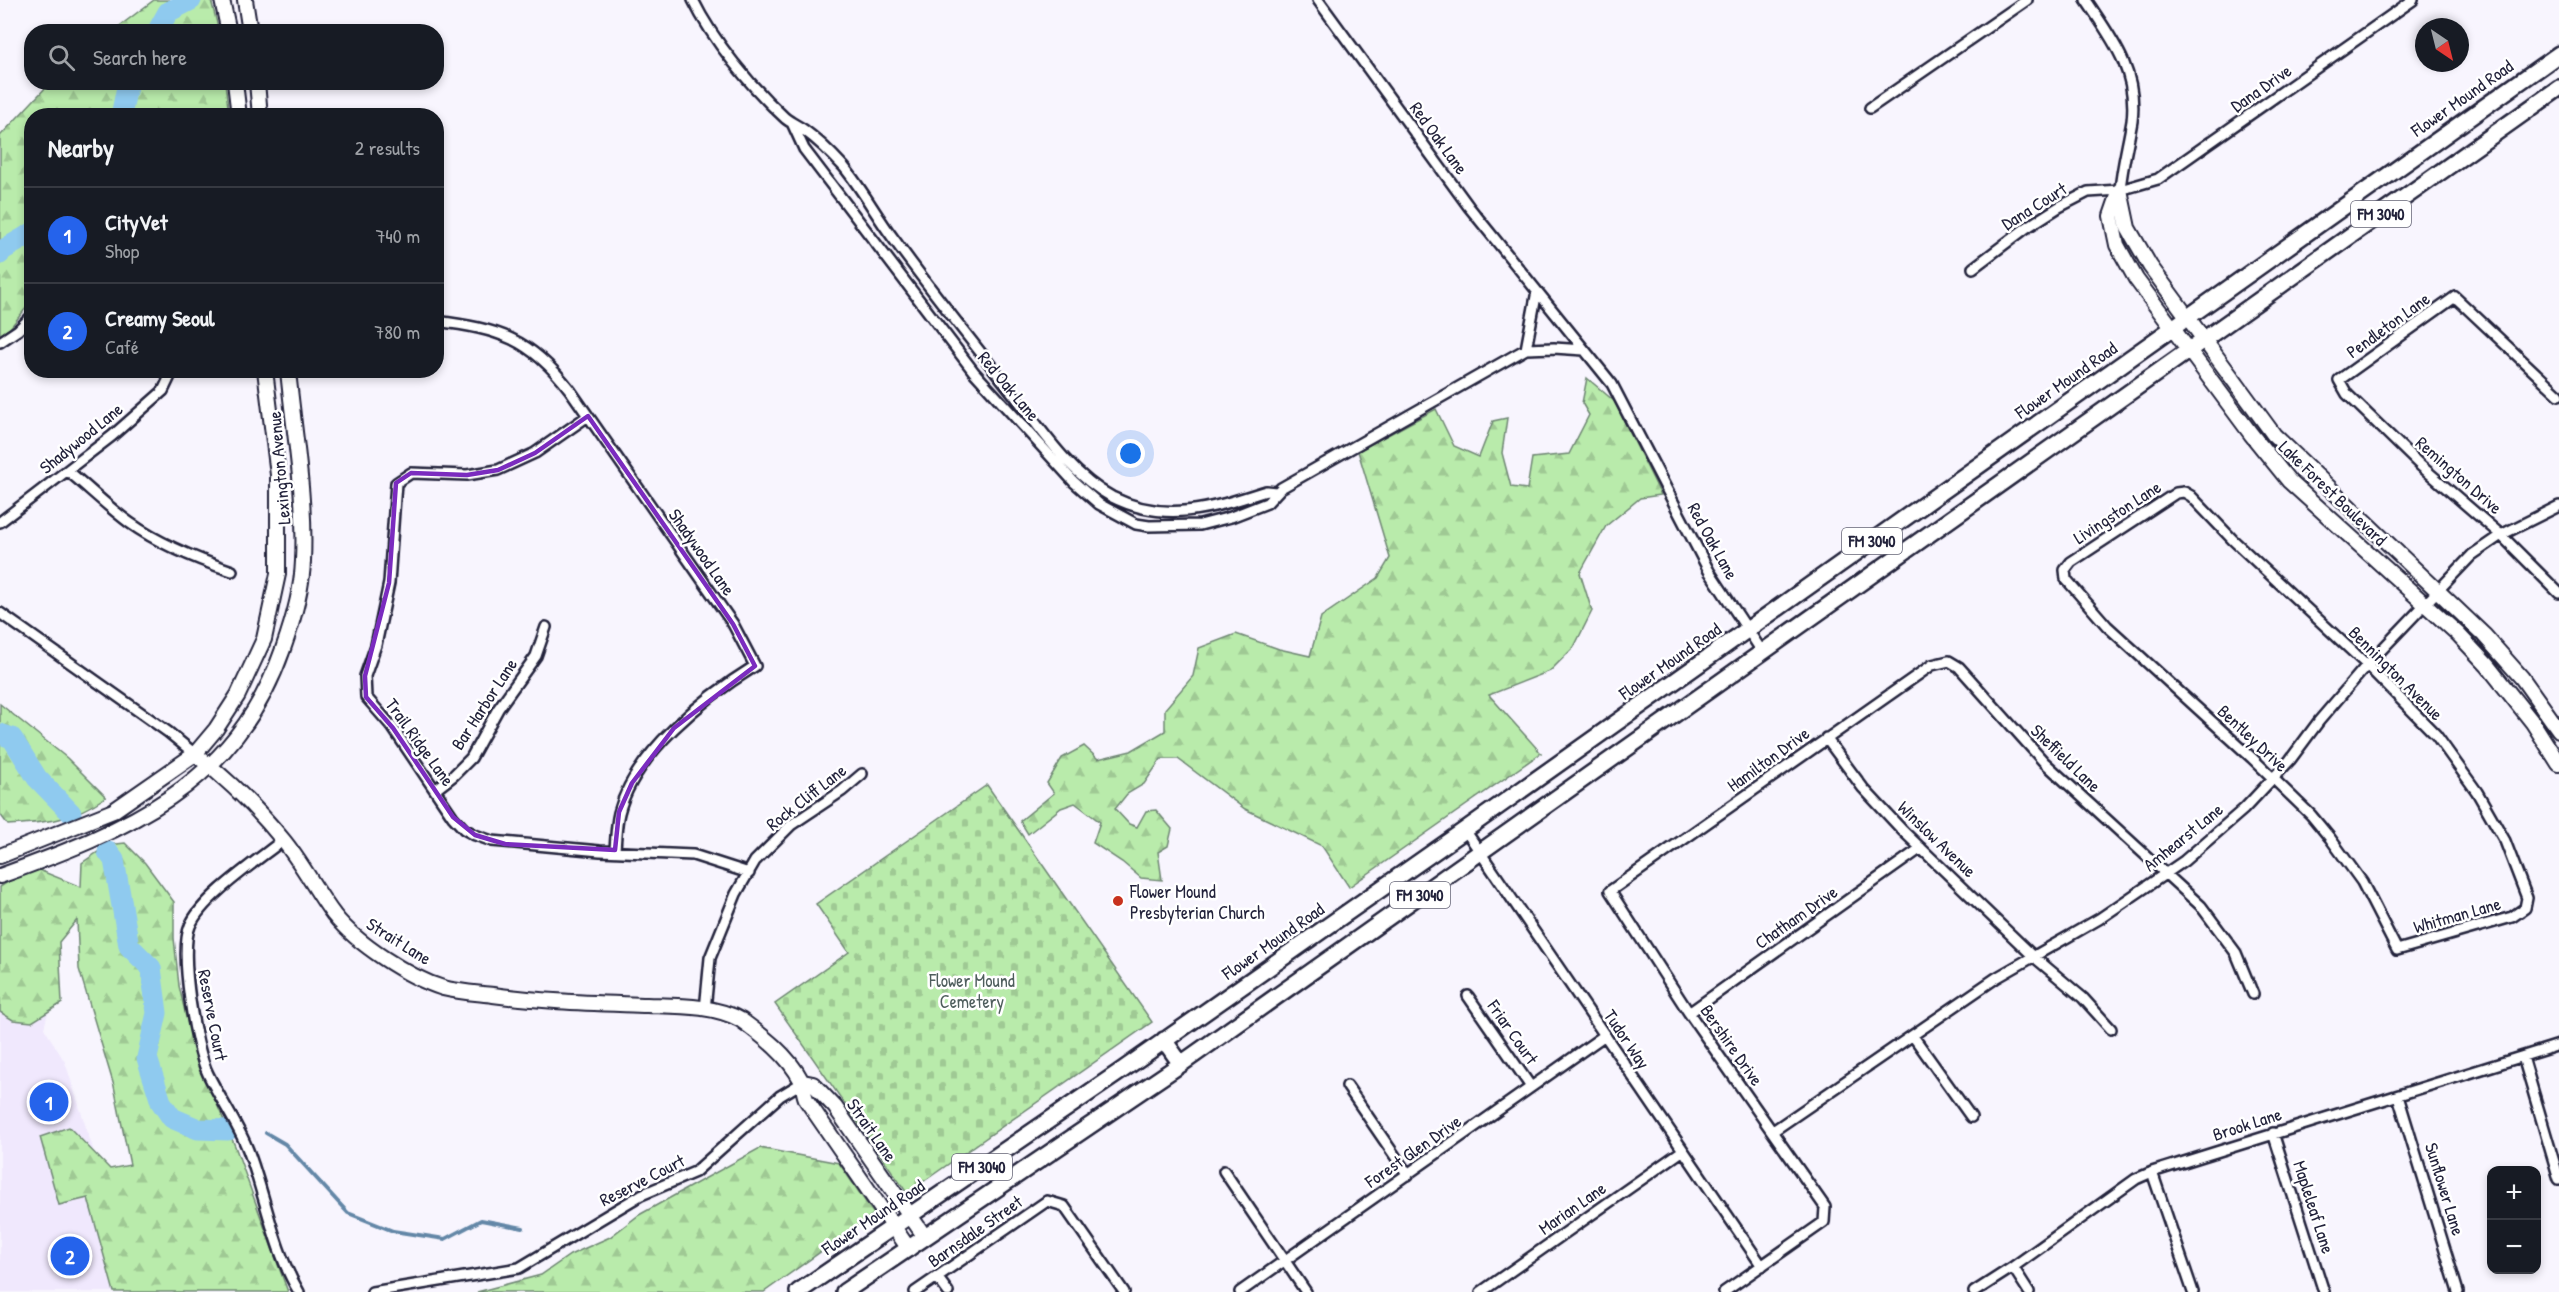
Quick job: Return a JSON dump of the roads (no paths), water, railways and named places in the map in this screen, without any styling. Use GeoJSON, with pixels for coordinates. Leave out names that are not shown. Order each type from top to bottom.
{"type":"FeatureCollection","features":[{"type":"Feature","properties":{"kind":"main road","name":"Flower Mound Road"},"geometry":{"type":"LineString","coordinates":[[798,1292],[1465,830],[2559,54]]}},
{"type":"Feature","properties":{"kind":"main road","name":"FM 3040"},"geometry":{"type":"LineString","coordinates":[[844,1292],[1181,1064],[2559,88]]}},
{"type":"Feature","properties":{"kind":"main road"},"geometry":{"type":"LineString","coordinates":[[1164,1040],[1181,1064]]}},
{"type":"Feature","properties":{"kind":"street"},"geometry":{"type":"LineString","coordinates":[[222,0],[227,24]]}},
{"type":"Feature","properties":{"kind":"street"},"geometry":{"type":"LineString","coordinates":[[245,0],[249,24]]}},
{"type":"Feature","properties":{"kind":"street","name":"Red Oak Lane"},"geometry":{"type":"LineString","coordinates":[[693,0],[713,34],[749,80],[793,125],[804,149],[974,372],[1074,482],[1099,504],[1136,524],[1186,526],[1232,517],[1267,503],[1276,492],[1526,350],[1554,348],[1584,350]]}},
{"type":"Feature","properties":{"kind":"street","name":"Red Oak Lane"},"geometry":{"type":"LineString","coordinates":[[1318,0],[1469,207],[1612,384],[1709,571],[1763,652]]}},
{"type":"Feature","properties":{"kind":"street"},"geometry":{"type":"LineString","coordinates":[[1870,108],[2026,0]]}},
{"type":"Feature","properties":{"kind":"street","name":"Lake Forest Boulevard"},"geometry":{"type":"LineString","coordinates":[[2086,0],[2119,48],[2132,85],[2132,120],[2122,162],[2120,190],[2111,216],[2117,245],[2136,279],[2251,435],[2289,480],[2458,634],[2500,680],[2533,723],[2559,764]]}},
{"type":"Feature","properties":{"kind":"street","name":"Dana Drive"},"geometry":{"type":"LineString","coordinates":[[2120,190],[2158,179],[2413,0]]}},
{"type":"Feature","properties":{"kind":"street"},"geometry":{"type":"LineString","coordinates":[[236,90],[238,108]]}},
{"type":"Feature","properties":{"kind":"street"},"geometry":{"type":"LineString","coordinates":[[258,90],[259,108]]}},
{"type":"Feature","properties":{"kind":"street","name":"Red Oak Lane"},"geometry":{"type":"LineString","coordinates":[[793,125],[802,129],[844,168],[893,238],[1036,424],[1094,487],[1130,504],[1167,512],[1207,510],[1266,491],[1276,492]]}},
{"type":"Feature","properties":{"kind":"street","name":"Lake Forest Boulevard"},"geometry":{"type":"LineString","coordinates":[[2120,190],[2128,228],[2150,266],[2274,435],[2502,655],[2559,730]]}},
{"type":"Feature","properties":{"kind":"street","name":"Dana Court"},"geometry":{"type":"LineString","coordinates":[[1973,268],[2058,207],[2088,192],[2120,190]]}},
{"type":"Feature","properties":{"kind":"street"},"geometry":{"type":"LineString","coordinates":[[1526,350],[1537,291]]}},
{"type":"Feature","properties":{"kind":"street","name":"Pendleton Lane"},"geometry":{"type":"LineString","coordinates":[[2339,380],[2455,297],[2559,395]]}},
{"type":"Feature","properties":{"kind":"street","name":"Shadywood Lane"},"geometry":{"type":"LineString","coordinates":[[444,322],[483,327],[524,345],[550,364],[733,624],[755,666],[697,707],[654,751],[632,783],[619,812],[615,850]]}},
{"type":"Feature","properties":{"kind":"street"},"geometry":{"type":"LineString","coordinates":[[0,342],[24,324]]}},
{"type":"Feature","properties":{"kind":"street","name":"Shadywood Lane"},"geometry":{"type":"LineString","coordinates":[[0,522],[68,471],[163,391],[169,378]]}},
{"type":"Feature","properties":{"kind":"street","name":"Lexington Avenue"},"geometry":{"type":"LineString","coordinates":[[0,856],[113,811],[195,754],[216,729],[238,695],[264,639],[278,574],[278,475],[266,378]]}},
{"type":"Feature","properties":{"kind":"street","name":"Lexington Avenue"},"geometry":{"type":"LineString","coordinates":[[0,876],[69,850],[140,818],[211,767],[248,722],[276,668],[293,620],[303,563],[303,489],[289,378]]}},
{"type":"Feature","properties":{"kind":"street","name":"Remington Drive"},"geometry":{"type":"LineString","coordinates":[[2339,380],[2347,394],[2421,466],[2501,535],[2559,593]]}},
{"type":"Feature","properties":{"kind":"street","name":"Trail Ridge Lane"},"geometry":{"type":"LineString","coordinates":[[588,416],[535,453],[498,470],[466,475],[411,473],[396,483],[389,583],[376,645],[364,676],[366,697],[393,728],[464,829],[483,838],[517,845],[693,855],[749,873]]}},
{"type":"Feature","properties":{"kind":"street"},"geometry":{"type":"LineString","coordinates":[[68,471],[130,522],[154,537],[200,560],[232,571]]}},
{"type":"Feature","properties":{"kind":"street","name":"Livingston Lane"},"geometry":{"type":"LineString","coordinates":[[2065,570],[2071,562],[2176,494],[2184,492],[2192,496]]}},
{"type":"Feature","properties":{"kind":"street","name":"Bennington Avenue"},"geometry":{"type":"LineString","coordinates":[[2192,496],[2232,540],[2367,665],[2436,735],[2477,792],[2512,858],[2527,897],[2525,908]]}},
{"type":"Feature","properties":{"kind":"street","name":"Amhearst Lane"},"geometry":{"type":"LineString","coordinates":[[1773,1131],[1996,978],[2099,919],[2167,874],[2217,834],[2273,778],[2367,665],[2472,555],[2501,535],[2559,506]]}},
{"type":"Feature","properties":{"kind":"street","name":"Bentley Drive"},"geometry":{"type":"LineString","coordinates":[[2065,570],[2066,579],[2073,590],[2106,626],[2311,814],[2362,882],[2397,950]]}},
{"type":"Feature","properties":{"kind":"street","name":"Strait Lane"},"geometry":{"type":"LineString","coordinates":[[0,613],[168,732],[211,767],[244,797],[283,840],[336,917],[356,938],[390,961],[443,988],[511,998],[693,1007],[734,1016],[748,1025],[787,1059],[802,1082],[802,1091],[807,1101],[909,1249]]}},
{"type":"Feature","properties":{"kind":"street","name":"Bar Harbor Lane"},"geometry":{"type":"LineString","coordinates":[[435,790],[471,758],[498,709],[536,656],[546,627]]}},
{"type":"Feature","properties":{"kind":"street","name":"Hamilton Drive"},"geometry":{"type":"LineString","coordinates":[[1610,891],[1932,665],[1949,661]]}},
{"type":"Feature","properties":{"kind":"street","name":"Sheffield Lane"},"geometry":{"type":"LineString","coordinates":[[1949,661],[1959,666],[1967,678],[2044,762],[2201,906],[2229,940],[2253,994]]}},
{"type":"Feature","properties":{"kind":"street","name":"Winslow Avenue"},"geometry":{"type":"LineString","coordinates":[[1826,738],[1863,788],[1921,848],[2033,956],[2083,998],[2111,1029]]}},
{"type":"Feature","properties":{"kind":"street","name":"Rock Cliff Lane"},"geometry":{"type":"LineString","coordinates":[[705,1010],[710,958],[736,894],[755,861],[791,825],[842,791],[862,774]]}},
{"type":"Feature","properties":{"kind":"street","name":"Tudor Way"},"geometry":{"type":"LineString","coordinates":[[1465,830],[1762,1266]]}},
{"type":"Feature","properties":{"kind":"street","name":"Reserve Court"},"geometry":{"type":"LineString","coordinates":[[283,840],[213,897],[196,914],[189,927],[186,943],[188,987],[204,1065],[248,1148],[286,1267],[299,1292]]}},
{"type":"Feature","properties":{"kind":"street","name":"Chatham Drive"},"geometry":{"type":"LineString","coordinates":[[1689,1013],[1921,848]]}},
{"type":"Feature","properties":{"kind":"street","name":"Bershire Drive"},"geometry":{"type":"LineString","coordinates":[[1610,891],[1689,1013],[1826,1207],[1824,1222],[1762,1266]]}},
{"type":"Feature","properties":{"kind":"street","name":"Whitman Lane"},"geometry":{"type":"LineString","coordinates":[[2397,950],[2512,917],[2525,908]]}},
{"type":"Feature","properties":{"kind":"street","name":"Friar Court"},"geometry":{"type":"LineString","coordinates":[[1468,996],[1531,1088]]}},
{"type":"Feature","properties":{"kind":"street","name":"Forest Glen Drive"},"geometry":{"type":"LineString","coordinates":[[1240,1292],[1605,1035]]}},
{"type":"Feature","properties":{"kind":"street"},"geometry":{"type":"LineString","coordinates":[[1913,1036],[1971,1117]]}},
{"type":"Feature","properties":{"kind":"street","name":"Brook Lane"},"geometry":{"type":"LineString","coordinates":[[1974,1292],[2013,1267],[2136,1179],[2151,1172],[2273,1132],[2398,1096],[2559,1045]]}},
{"type":"Feature","properties":{"kind":"street"},"geometry":{"type":"LineString","coordinates":[[2523,1057],[2559,1179]]}},
{"type":"Feature","properties":{"kind":"street","name":"Strait Lane"},"geometry":{"type":"LineString","coordinates":[[802,1082],[813,1084],[835,1107],[925,1237]]}},
{"type":"Feature","properties":{"kind":"street","name":"Reserve Court"},"geometry":{"type":"LineString","coordinates":[[372,1292],[519,1268],[641,1195],[695,1172],[780,1096],[802,1082]]}},
{"type":"Feature","properties":{"kind":"street"},"geometry":{"type":"LineString","coordinates":[[1347,1086],[1408,1175]]}},
{"type":"Feature","properties":{"kind":"street","name":"Sunflower Lane"},"geometry":{"type":"LineString","coordinates":[[2398,1096],[2458,1292]]}},
{"type":"Feature","properties":{"kind":"street","name":"Mapleleaf Lane"},"geometry":{"type":"LineString","coordinates":[[2273,1132],[2324,1292]]}},
{"type":"Feature","properties":{"kind":"street","name":"Marian Lane"},"geometry":{"type":"LineString","coordinates":[[1481,1292],[1682,1151]]}},
{"type":"Feature","properties":{"kind":"street"},"geometry":{"type":"LineString","coordinates":[[1224,1171],[1306,1292]]}},
{"type":"Feature","properties":{"kind":"street"},"geometry":{"type":"LineString","coordinates":[[2151,1172],[2193,1292]]}},
{"type":"Feature","properties":{"kind":"street","name":"Barnsdale Street"},"geometry":{"type":"LineString","coordinates":[[915,1292],[1047,1201],[1064,1206],[1124,1292]]}},
{"type":"Feature","properties":{"kind":"street"},"geometry":{"type":"LineString","coordinates":[[1724,1292],[1762,1266]]}},
{"type":"Feature","properties":{"kind":"street"},"geometry":{"type":"LineString","coordinates":[[2013,1267],[2029,1292]]}},
{"type":"Feature","properties":{"kind":"street"},"geometry":{"type":"LineString","coordinates":[[937,1277],[948,1292]]}},
{"type":"Feature","properties":{"kind":"waterway"},"geometry":{"type":"LineString","coordinates":[[161,24],[168,12],[191,0]]}},
{"type":"Feature","properties":{"kind":"waterway"},"geometry":{"type":"LineString","coordinates":[[123,108],[126,90]]}},
{"type":"Feature","properties":{"kind":"waterway"},"geometry":{"type":"LineString","coordinates":[[0,254],[1,251],[24,238]]}},
{"type":"Feature","properties":{"kind":"waterway"},"geometry":{"type":"LineString","coordinates":[[0,734],[12,738],[37,778],[71,813]]}},
{"type":"Feature","properties":{"kind":"waterway"},"geometry":{"type":"LineString","coordinates":[[108,852],[114,860],[129,946],[151,968],[157,1013],[147,1058],[161,1102],[172,1118],[198,1129],[228,1130]]}},
{"type":"Feature","properties":{"kind":"waterway"},"geometry":{"type":"LineString","coordinates":[[266,1133],[285,1144],[348,1213],[393,1231],[445,1239],[481,1220],[523,1228]]}},
{"type":"Feature","properties":{"kind":"place","name":"Flower Mound Presbyterian Church"},"geometry":{"type":"Point","coordinates":[1118,901]}},
{"type":"Feature","properties":{"kind":"place","name":"CityVet"},"geometry":{"type":"Point","coordinates":[49,1102]}},
{"type":"Feature","properties":{"kind":"place","name":"Creamy Seoul"},"geometry":{"type":"Point","coordinates":[70,1256]}},
{"type":"Feature","properties":{"kind":"park label","name":"Flower Mound Cemetery"},"geometry":{"type":"Point","coordinates":[972,990]}}]}
